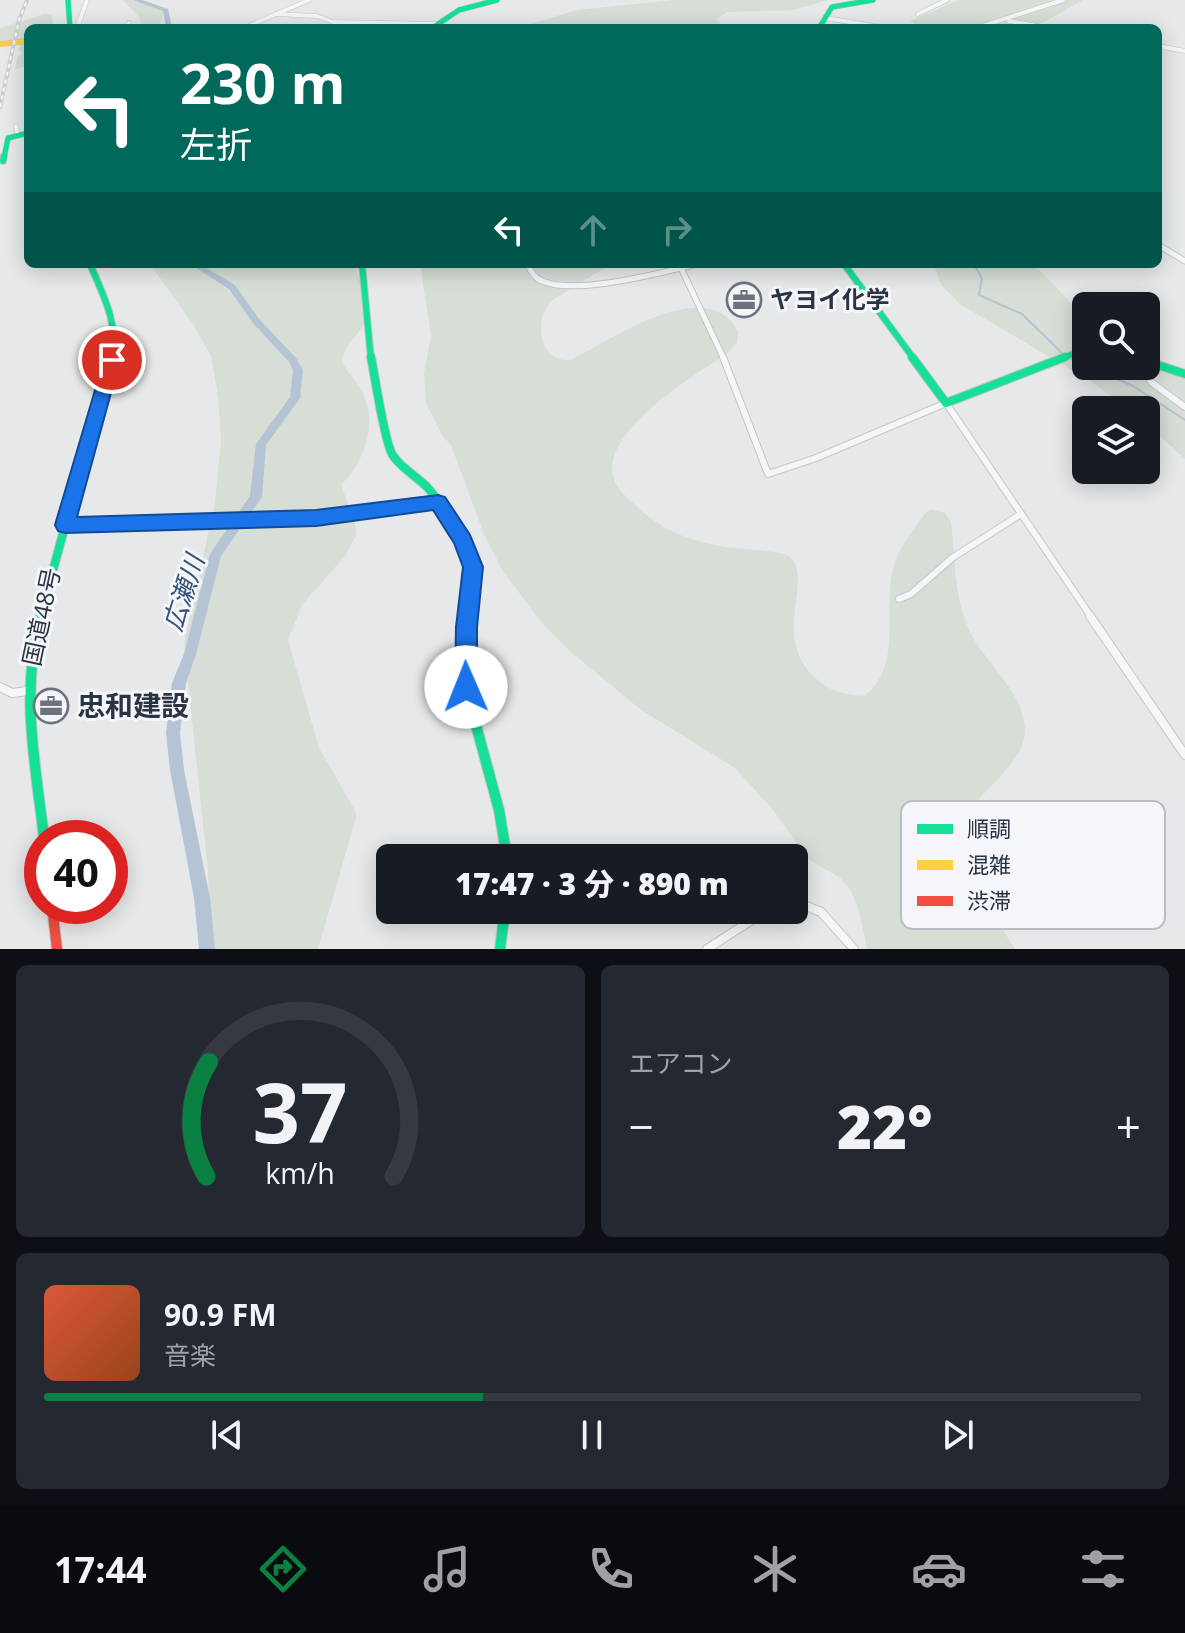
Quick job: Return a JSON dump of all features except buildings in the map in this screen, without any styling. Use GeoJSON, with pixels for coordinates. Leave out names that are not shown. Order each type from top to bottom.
{"type":"FeatureCollection","features":[{"type":"Feature","properties":{"kind":"main road"},"geometry":{"type":"LineString","coordinates":[[68,0],[70,24]]}},
{"type":"Feature","properties":{"kind":"main road"},"geometry":{"type":"LineString","coordinates":[[437,24],[459,10],[497,0]]}},
{"type":"Feature","properties":{"kind":"main road"},"geometry":{"type":"LineString","coordinates":[[821,24],[832,7],[873,0]]}},
{"type":"Feature","properties":{"kind":"main road"},"geometry":{"type":"LineString","coordinates":[[0,44],[24,41]]}},
{"type":"Feature","properties":{"kind":"main road"},"geometry":{"type":"LineString","coordinates":[[3,161],[8,138],[17,131],[24,132]]}},
{"type":"Feature","properties":{"kind":"main road","name":"国道48号"},"geometry":{"type":"LineString","coordinates":[[42,820],[28,691],[34,639],[115,343],[109,308],[92,268]]}},
{"type":"Feature","properties":{"kind":"main road"},"geometry":{"type":"LineString","coordinates":[[362,268],[368,344],[392,454],[426,486],[438,502],[463,540],[473,567],[466,627],[466,687],[477,738],[500,810],[505,844]]}},
{"type":"Feature","properties":{"kind":"main road"},"geometry":{"type":"LineString","coordinates":[[847,268],[946,403],[1072,354]]}},
{"type":"Feature","properties":{"kind":"main road"},"geometry":{"type":"LineString","coordinates":[[1160,367],[1185,374]]}},
{"type":"Feature","properties":{"kind":"main road"},"geometry":{"type":"LineString","coordinates":[[65,525],[311,518],[438,502]]}},
{"type":"Feature","properties":{"kind":"main road"},"geometry":{"type":"LineString","coordinates":[[54,924],[57,949]]}},
{"type":"Feature","properties":{"kind":"main road"},"geometry":{"type":"LineString","coordinates":[[500,949],[503,924]]}},
{"type":"Feature","properties":{"kind":"street"},"geometry":{"type":"LineString","coordinates":[[78,24],[87,0]]}},
{"type":"Feature","properties":{"kind":"street"},"geometry":{"type":"LineString","coordinates":[[253,24],[309,0]]}},
{"type":"Feature","properties":{"kind":"street"},"geometry":{"type":"LineString","coordinates":[[918,14],[947,0]]}},
{"type":"Feature","properties":{"kind":"street"},"geometry":{"type":"LineString","coordinates":[[993,24],[1063,0]]}},
{"type":"Feature","properties":{"kind":"street"},"geometry":{"type":"LineString","coordinates":[[276,14],[317,16],[333,22],[384,24]]}},
{"type":"Feature","properties":{"kind":"street"},"geometry":{"type":"LineString","coordinates":[[825,18],[862,24]]}},
{"type":"Feature","properties":{"kind":"street"},"geometry":{"type":"LineString","coordinates":[[1005,21],[1024,24]]}},
{"type":"Feature","properties":{"kind":"street"},"geometry":{"type":"LineString","coordinates":[[1162,47],[1185,51]]}},
{"type":"Feature","properties":{"kind":"street"},"geometry":{"type":"LineString","coordinates":[[1162,247],[1185,261]]}},
{"type":"Feature","properties":{"kind":"street"},"geometry":{"type":"LineString","coordinates":[[530,268],[536,278],[553,284],[616,283],[681,268],[725,362],[768,474],[816,458],[946,403],[1185,755]]}},
{"type":"Feature","properties":{"kind":"street"},"geometry":{"type":"LineString","coordinates":[[1150,380],[1185,407]]}},
{"type":"Feature","properties":{"kind":"street"},"geometry":{"type":"LineString","coordinates":[[899,599],[911,594],[952,558],[1021,514]]}},
{"type":"Feature","properties":{"kind":"street"},"geometry":{"type":"LineString","coordinates":[[0,687],[12,693],[28,691]]}},
{"type":"Feature","properties":{"kind":"street"},"geometry":{"type":"LineString","coordinates":[[808,902],[820,909],[854,949]]}},
{"type":"Feature","properties":{"kind":"street"},"geometry":{"type":"LineString","coordinates":[[707,949],[745,924]]}},
{"type":"Feature","properties":{"kind":"shaded area"},"geometry":{"type":"Polygon","coordinates":[[[123,0],[151,2],[165,10],[160,24],[141,24],[138,15],[123,0]]]}},
{"type":"Feature","properties":{"kind":"shaded area"},"geometry":{"type":"Polygon","coordinates":[[[674,0],[828,0],[793,10],[727,12],[716,19],[720,24],[530,24],[577,10],[674,0]]]}},
{"type":"Feature","properties":{"kind":"shaded area"},"geometry":{"type":"Polygon","coordinates":[[[959,0],[1083,0],[1035,24],[915,24],[910,21],[959,0]]]}},
{"type":"Feature","properties":{"kind":"shaded area"},"geometry":{"type":"Polygon","coordinates":[[[45,14],[51,15],[53,24],[24,24],[24,66],[15,70],[17,57],[22,54],[19,50],[20,39],[0,41],[0,28],[45,14]]]}},
{"type":"Feature","properties":{"kind":"shaded area"},"geometry":{"type":"Polygon","coordinates":[[[153,268],[356,268],[367,301],[366,320],[346,348],[342,362],[363,393],[369,418],[362,454],[341,485],[355,523],[356,535],[345,556],[302,605],[288,640],[319,748],[357,814],[318,949],[211,949],[208,871],[184,644],[215,503],[221,440],[211,356],[193,324],[153,268]]]}},
{"type":"Feature","properties":{"kind":"shaded area"},"geometry":{"type":"Polygon","coordinates":[[[421,268],[605,268],[551,301],[545,309],[542,339],[552,355],[560,359],[571,360],[658,316],[683,309],[705,308],[724,315],[738,332],[737,342],[729,352],[655,404],[637,421],[614,457],[614,480],[644,513],[673,532],[719,546],[768,551],[790,557],[798,579],[795,644],[802,661],[814,677],[843,693],[864,696],[876,684],[887,656],[890,589],[897,557],[925,514],[931,509],[945,513],[951,522],[956,577],[964,617],[976,642],[1018,703],[1025,736],[1011,764],[978,801],[901,801],[901,929],[1002,929],[1015,949],[867,949],[851,890],[839,877],[809,860],[808,844],[797,844],[773,810],[735,768],[640,709],[571,652],[542,623],[503,571],[484,534],[451,445],[442,435],[426,403],[424,373],[431,336],[421,268]]]}},
{"type":"Feature","properties":{"kind":"shaded area"},"geometry":{"type":"Polygon","coordinates":[[[935,268],[1038,268],[1072,304],[1072,370],[960,304],[942,286],[935,268]]]}},
{"type":"Feature","properties":{"kind":"shaded area"},"geometry":{"type":"Polygon","coordinates":[[[1160,362],[1185,370],[1185,459],[1160,436],[1160,396],[1110,396],[1089,380],[1160,380],[1160,362]]]}},
{"type":"Feature","properties":{"kind":"waterway","name":"広瀬川"},"geometry":{"type":"LineString","coordinates":[[136,0],[166,10],[168,24]]}},
{"type":"Feature","properties":{"kind":"waterway","name":"広瀬川"},"geometry":{"type":"LineString","coordinates":[[201,268],[232,287],[298,370],[295,398],[261,444],[256,497],[216,554],[190,654],[179,683],[173,733],[177,770],[202,898],[207,949]]}},
{"type":"Feature","properties":{"kind":"waterway"},"geometry":{"type":"LineString","coordinates":[[976,268],[982,279],[979,295],[1022,314],[1062,353]]}},
{"type":"Feature","properties":{"kind":"waterway"},"geometry":{"type":"LineString","coordinates":[[1071,359],[1133,386],[1185,420]]}},
{"type":"Feature","properties":{"kind":"railway"},"geometry":{"type":"LineString","coordinates":[[0,107],[19,20],[27,0]]}},
{"type":"Feature","properties":{"kind":"traffic: fast"},"geometry":{"type":"LineString","coordinates":[[68,0],[70,24]]}},
{"type":"Feature","properties":{"kind":"traffic: fast"},"geometry":{"type":"LineString","coordinates":[[438,24],[459,10],[497,0]]}},
{"type":"Feature","properties":{"kind":"traffic: fast"},"geometry":{"type":"LineString","coordinates":[[821,24],[832,7],[873,0]]}},
{"type":"Feature","properties":{"kind":"traffic: fast"},"geometry":{"type":"LineString","coordinates":[[3,161],[8,138],[24,134]]}},
{"type":"Feature","properties":{"kind":"traffic: fast"},"geometry":{"type":"LineString","coordinates":[[42,820],[28,691],[31,652],[115,343],[109,308],[92,268]]}},
{"type":"Feature","properties":{"kind":"traffic: fast"},"geometry":{"type":"LineString","coordinates":[[362,268],[368,344],[392,454],[427,487],[445,510],[465,545],[472,566],[473,595],[465,655],[467,692],[499,810],[505,844]]}},
{"type":"Feature","properties":{"kind":"traffic: fast"},"geometry":{"type":"LineString","coordinates":[[847,268],[946,403],[1072,354]]}},
{"type":"Feature","properties":{"kind":"traffic: fast"},"geometry":{"type":"LineString","coordinates":[[1160,366],[1185,374]]}},
{"type":"Feature","properties":{"kind":"traffic: fast"},"geometry":{"type":"LineString","coordinates":[[65,525],[316,518],[438,502]]}},
{"type":"Feature","properties":{"kind":"traffic: fast"},"geometry":{"type":"LineString","coordinates":[[500,949],[503,924]]}},
{"type":"Feature","properties":{"kind":"traffic: slow"},"geometry":{"type":"LineString","coordinates":[[0,44],[24,41]]}},
{"type":"Feature","properties":{"kind":"traffic: jam"},"geometry":{"type":"LineString","coordinates":[[54,924],[57,949]]}},
{"type":"Feature","properties":{"kind":"place","name":"ヤヨイ化学"},"geometry":{"type":"Point","coordinates":[744,300]}},
{"type":"Feature","properties":{"kind":"place","name":"忠和建設"},"geometry":{"type":"Point","coordinates":[51,706]}},
{"type":"Feature","properties":{"kind":"route"},"geometry":{"type":"LineString","coordinates":[[112,360],[65,525],[316,518],[373,513],[438,502],[463,540],[473,567],[466,627],[466,687]]}}]}
